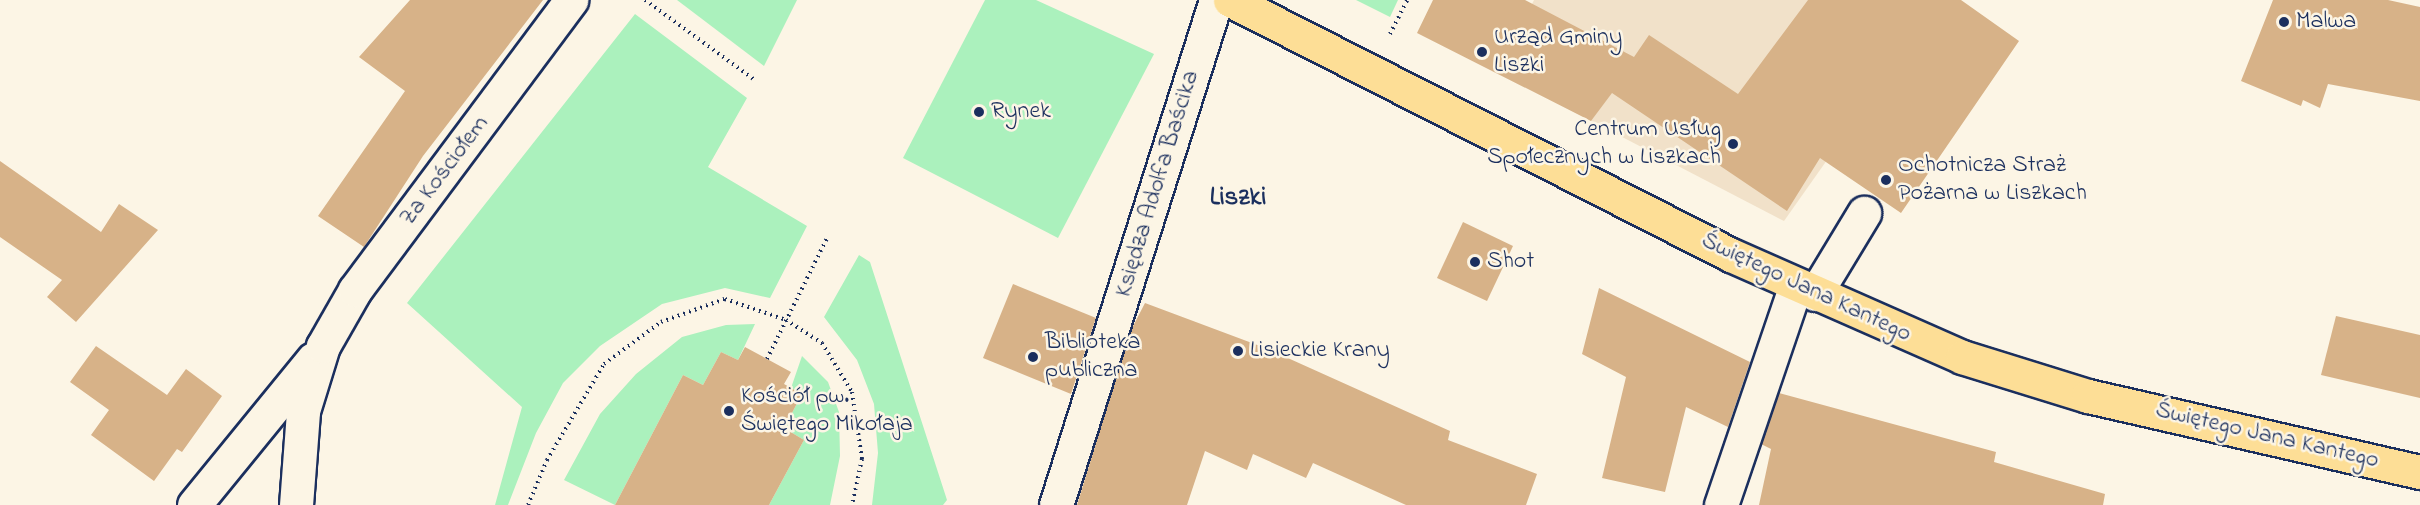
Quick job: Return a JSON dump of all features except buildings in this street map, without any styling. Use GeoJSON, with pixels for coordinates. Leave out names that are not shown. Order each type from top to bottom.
{"type":"FeatureCollection","features":[{"type":"Feature","properties":{"kind":"main road","name":"Świętego Jana Kantego"},"geometry":{"type":"LineString","coordinates":[[1230,0],[1805,289],[1962,357],[2088,396],[2420,471]]}},
{"type":"Feature","properties":{"kind":"street","name":"Za Kościołem"},"geometry":{"type":"LineString","coordinates":[[194,505],[323,346],[355,290],[571,0]]}},
{"type":"Feature","properties":{"kind":"street","name":"Księdza Adolfa Baścika"},"geometry":{"type":"LineString","coordinates":[[1056,505],[1216,0]]}},
{"type":"Feature","properties":{"kind":"street"},"geometry":{"type":"LineString","coordinates":[[1721,505],[1805,289],[1864,213]]}},
{"type":"Feature","properties":{"kind":"street","name":"Za Kościołem"},"geometry":{"type":"LineString","coordinates":[[296,505],[303,411],[323,346]]}},
{"type":"Feature","properties":{"kind":"path"},"geometry":{"type":"LineString","coordinates":[[645,0],[756,81]]}},
{"type":"Feature","properties":{"kind":"path"},"geometry":{"type":"LineString","coordinates":[[1389,36],[1407,0]]}},
{"type":"Feature","properties":{"kind":"path"},"geometry":{"type":"LineString","coordinates":[[767,359],[828,236]]}},
{"type":"Feature","properties":{"kind":"path"},"geometry":{"type":"LineString","coordinates":[[528,505],[548,460],[604,364],[661,322],[725,298],[786,320],[822,342],[852,392],[862,459],[852,505]]}},
{"type":"Feature","properties":{"kind":"shaded area"},"geometry":{"type":"Polygon","coordinates":[[[1534,0],[1940,0],[1784,221],[1497,72],[1534,0]]]}},
{"type":"Feature","properties":{"kind":"green space"},"geometry":{"type":"Polygon","coordinates":[[[677,0],[797,0],[764,66],[677,0]]]}},
{"type":"Feature","properties":{"kind":"green space"},"geometry":{"type":"Polygon","coordinates":[[[985,0],[1036,0],[1154,54],[1058,238],[903,158],[985,0]]]}},
{"type":"Feature","properties":{"kind":"green space"},"geometry":{"type":"Polygon","coordinates":[[[1356,0],[1398,0],[1390,17],[1356,0]]]}},
{"type":"Feature","properties":{"kind":"green space"},"geometry":{"type":"Polygon","coordinates":[[[635,14],[747,98],[708,167],[807,226],[770,298],[725,288],[662,304],[600,346],[563,383],[536,433],[508,505],[495,505],[522,407],[407,303],[635,14]]]}},
{"type":"Feature","properties":{"kind":"green space"},"geometry":{"type":"Polygon","coordinates":[[[859,255],[870,262],[947,500],[943,505],[872,505],[878,453],[874,404],[857,360],[824,317],[859,255]]]}},
{"type":"Feature","properties":{"kind":"green space"},"geometry":{"type":"Polygon","coordinates":[[[755,324],[738,360],[721,352],[703,385],[683,375],[615,505],[564,480],[600,414],[636,374],[682,337],[726,325],[755,324]]]}},
{"type":"Feature","properties":{"kind":"green space"},"geometry":{"type":"Polygon","coordinates":[[[802,356],[828,382],[839,412],[840,456],[830,505],[769,505],[804,440],[784,428],[802,394],[791,388],[802,356]]]}},
{"type":"Feature","properties":{"kind":"place","name":"Malwa"},"geometry":{"type":"Point","coordinates":[2284,22]}},
{"type":"Feature","properties":{"kind":"place","name":"Urząd Gminy Liszki"},"geometry":{"type":"Point","coordinates":[1482,52]}},
{"type":"Feature","properties":{"kind":"place","name":"Rynek"},"geometry":{"type":"Point","coordinates":[979,112]}},
{"type":"Feature","properties":{"kind":"place","name":"Centrum Usług Społecznych w Liszkach"},"geometry":{"type":"Point","coordinates":[1733,144]}},
{"type":"Feature","properties":{"kind":"place","name":"Ochotnicza Straż Pożarna w Liszkach"},"geometry":{"type":"Point","coordinates":[1886,180]}},
{"type":"Feature","properties":{"kind":"place","name":"Shot"},"geometry":{"type":"Point","coordinates":[1475,262]}},
{"type":"Feature","properties":{"kind":"place","name":"Lisieckie Krany"},"geometry":{"type":"Point","coordinates":[1238,351]}},
{"type":"Feature","properties":{"kind":"place","name":"Biblioteka publiczna"},"geometry":{"type":"Point","coordinates":[1033,357]}},
{"type":"Feature","properties":{"kind":"place","name":"Kościół pw. Świętego Mikołaja"},"geometry":{"type":"Point","coordinates":[729,411]}},
{"type":"Feature","properties":{"kind":"district","name":"Liszki"},"geometry":{"type":"Point","coordinates":[1238,198]}}]}
